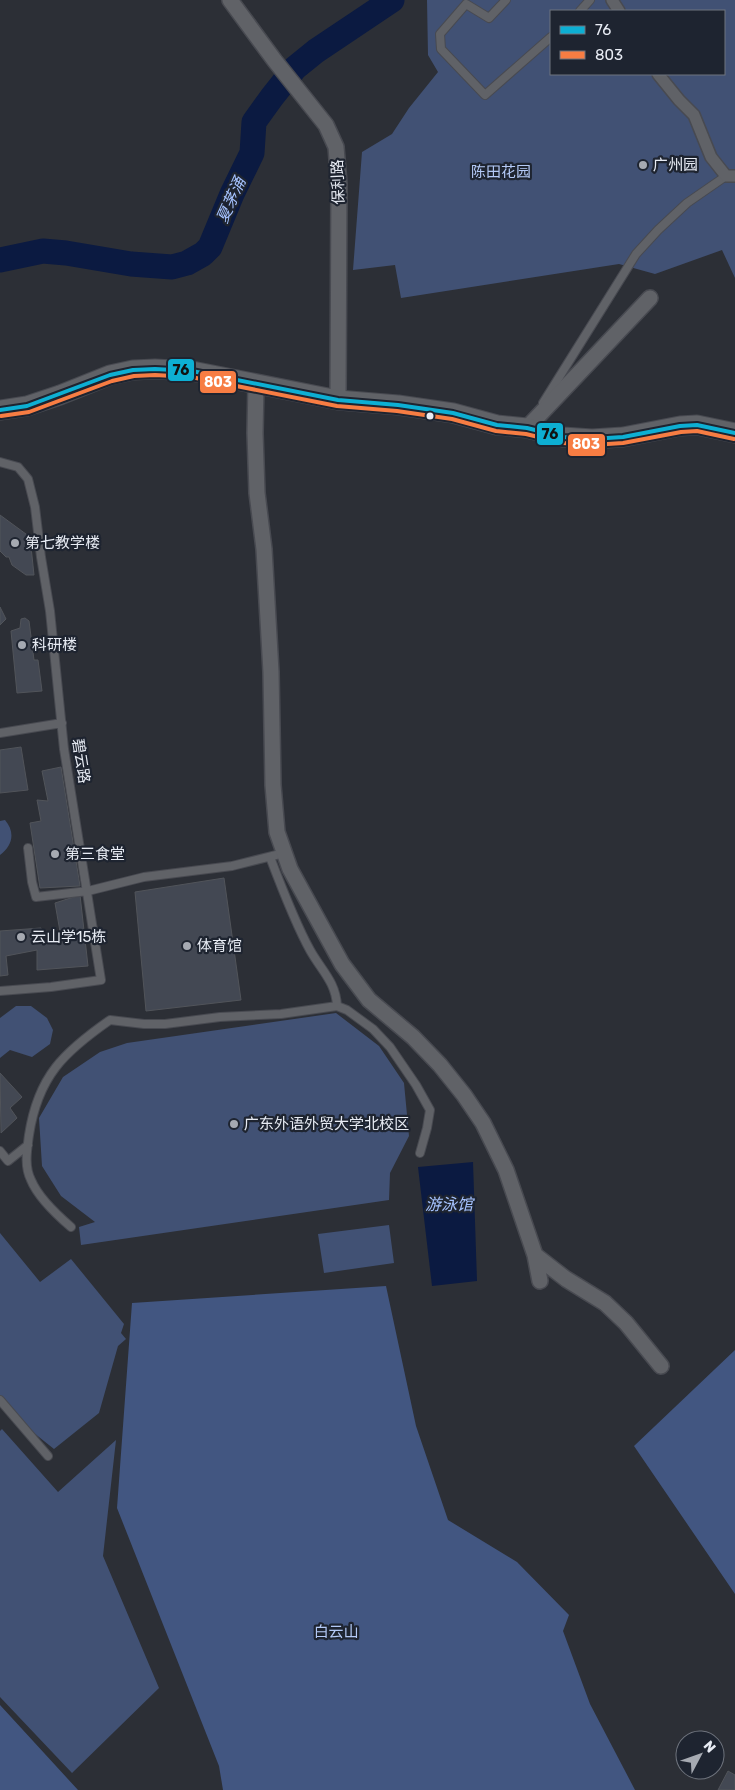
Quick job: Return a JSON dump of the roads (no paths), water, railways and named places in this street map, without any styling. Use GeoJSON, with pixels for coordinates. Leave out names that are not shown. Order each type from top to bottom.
{"type":"FeatureCollection","features":[{"type":"Feature","properties":{"kind":"street","name":"保利路"},"geometry":{"type":"LineString","coordinates":[[230,0],[326,125],[336,147],[339,184],[338,400]]}},
{"type":"Feature","properties":{"kind":"street"},"geometry":{"type":"LineString","coordinates":[[659,75],[678,100],[694,115],[711,157],[731,176]]}},
{"type":"Feature","properties":{"kind":"street"},"geometry":{"type":"LineString","coordinates":[[527,428],[650,298]]}},
{"type":"Feature","properties":{"kind":"street"},"geometry":{"type":"LineString","coordinates":[[0,410],[27,406],[110,375],[133,370],[192,371],[338,400],[398,405],[453,413],[497,425],[527,428],[563,437],[592,439],[623,437],[680,426],[697,425],[735,432]]}},
{"type":"Feature","properties":{"kind":"street"},"geometry":{"type":"LineString","coordinates":[[256,383],[257,493],[265,559],[277,855],[290,869],[342,964],[369,1000],[413,1037],[440,1065],[464,1095],[482,1123],[506,1170],[535,1255],[540,1281]]}},
{"type":"Feature","properties":{"kind":"street"},"geometry":{"type":"LineString","coordinates":[[535,1255],[566,1279],[605,1303],[626,1323],[661,1366]]}},
{"type":"Feature","properties":{"kind":"lane"},"geometry":{"type":"LineString","coordinates":[[506,0],[489,18],[466,4],[440,34],[441,49],[486,96],[550,38]]}},
{"type":"Feature","properties":{"kind":"lane"},"geometry":{"type":"LineString","coordinates":[[581,10],[590,0]]}},
{"type":"Feature","properties":{"kind":"lane"},"geometry":{"type":"LineString","coordinates":[[527,428],[636,254],[687,202],[731,176]]}},
{"type":"Feature","properties":{"kind":"lane","name":"碧云路"},"geometry":{"type":"LineString","coordinates":[[0,462],[18,468],[28,479],[35,507],[50,611],[64,749],[101,980],[51,987],[0,991]]}},
{"type":"Feature","properties":{"kind":"lane"},"geometry":{"type":"LineString","coordinates":[[0,734],[62,723]]}},
{"type":"Feature","properties":{"kind":"lane"},"geometry":{"type":"LineString","coordinates":[[28,848],[32,882],[36,897],[88,891],[144,877],[232,866],[277,855],[279,881],[310,950],[336,993],[337,1006]]}},
{"type":"Feature","properties":{"kind":"lane"},"geometry":{"type":"LineString","coordinates":[[71,1227],[52,1210],[31,1181],[26,1163],[35,1104],[51,1073],[66,1054],[110,1020],[144,1024],[165,1024],[220,1017],[281,1014],[337,1006],[347,1010],[373,1029],[390,1047],[416,1085],[430,1110],[420,1153]]}},
{"type":"Feature","properties":{"kind":"lane"},"geometry":{"type":"LineString","coordinates":[[0,1151],[8,1161],[28,1145]]}},
{"type":"Feature","properties":{"kind":"lane"},"geometry":{"type":"LineString","coordinates":[[0,1400],[48,1456]]}},
{"type":"Feature","properties":{"kind":"water","name":"游泳馆"},"geometry":{"type":"Polygon","coordinates":[[[473,1162],[477,1281],[432,1286],[418,1167],[473,1162]]]}},
{"type":"Feature","properties":{"kind":"waterway","name":"夏茅涌"},"geometry":{"type":"LineString","coordinates":[[0,260],[43,251],[131,264],[172,267],[187,263],[203,254],[210,247],[232,194],[252,153],[254,122],[272,97],[295,68],[316,51],[392,0]]}},
{"type":"Feature","properties":{"kind":"place","name":"广州园"},"geometry":{"type":"Point","coordinates":[643,165]}},
{"type":"Feature","properties":{"kind":"place","name":"第七教学楼"},"geometry":{"type":"Point","coordinates":[15,543]}},
{"type":"Feature","properties":{"kind":"place","name":"科研楼"},"geometry":{"type":"Point","coordinates":[22,645]}},
{"type":"Feature","properties":{"kind":"place","name":"第三食堂"},"geometry":{"type":"Point","coordinates":[55,854]}},
{"type":"Feature","properties":{"kind":"place","name":"云山学15栋"},"geometry":{"type":"Point","coordinates":[21,937]}},
{"type":"Feature","properties":{"kind":"place","name":"体育馆"},"geometry":{"type":"Point","coordinates":[187,946]}},
{"type":"Feature","properties":{"kind":"place","name":"广东外语外贸大学北校区"},"geometry":{"type":"Point","coordinates":[234,1124]}},
{"type":"Feature","properties":{"kind":"park label","name":"陈田花园"},"geometry":{"type":"Point","coordinates":[501,172]}},
{"type":"Feature","properties":{"kind":"park label","name":"白云山"},"geometry":{"type":"Point","coordinates":[336,1632]}}]}
